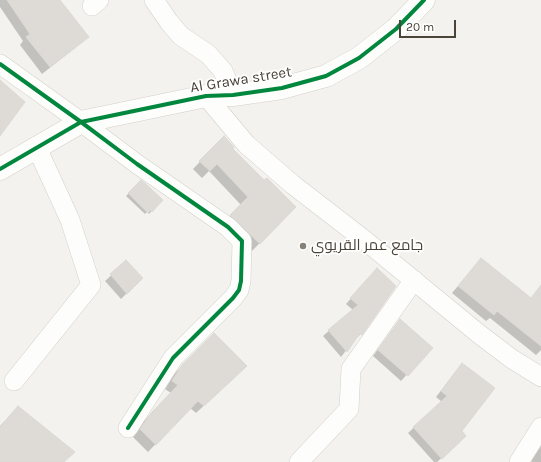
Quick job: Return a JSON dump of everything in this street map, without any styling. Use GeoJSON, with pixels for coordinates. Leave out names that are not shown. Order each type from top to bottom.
{"type":"FeatureCollection","features":[{"type":"Feature","properties":{"kind":"street"},"geometry":{"type":"LineString","coordinates":[[154,0],[169,22],[181,36],[208,54],[223,71],[233,95]]}},
{"type":"Feature","properties":{"kind":"street","name":"Al Grawa street"},"geometry":{"type":"LineString","coordinates":[[0,169],[81,122],[206,96],[233,95],[282,88],[326,76],[365,53],[396,29],[424,0]]}},
{"type":"Feature","properties":{"kind":"street"},"geometry":{"type":"LineString","coordinates":[[0,64],[81,122],[136,164],[228,227],[242,241],[241,281],[238,290],[233,298],[173,358],[128,428]]}},
{"type":"Feature","properties":{"kind":"street"},"geometry":{"type":"LineString","coordinates":[[206,96],[246,144],[292,184],[512,359],[541,377]]}},
{"type":"Feature","properties":{"kind":"street"},"geometry":{"type":"LineString","coordinates":[[14,381],[91,285],[70,220],[36,148]]}},
{"type":"Feature","properties":{"kind":"street"},"geometry":{"type":"LineString","coordinates":[[299,462],[349,409],[351,369],[414,280]]}},
{"type":"Feature","properties":{"kind":"street"},"geometry":{"type":"LineString","coordinates":[[519,462],[541,427]]}},
{"type":"Feature","properties":{"kind":"building"},"geometry":{"type":"Polygon","coordinates":[[[7,0],[60,0],[89,37],[50,67],[26,37],[30,34],[7,0]]]}},
{"type":"Feature","properties":{"kind":"building"},"geometry":{"type":"Polygon","coordinates":[[[0,80],[25,102],[0,136],[0,80]]]}},
{"type":"Feature","properties":{"kind":"building"},"geometry":{"type":"Polygon","coordinates":[[[224,136],[234,147],[233,149],[264,180],[267,178],[296,207],[260,244],[230,215],[248,197],[217,164],[210,171],[199,161],[224,136]]]}},
{"type":"Feature","properties":{"kind":"building"},"geometry":{"type":"Polygon","coordinates":[[[141,180],[163,200],[152,212],[151,210],[148,213],[128,193],[141,180]]]}},
{"type":"Feature","properties":{"kind":"building"},"geometry":{"type":"Polygon","coordinates":[[[481,258],[531,298],[541,285],[541,346],[497,311],[494,315],[458,286],[481,258]]]}},
{"type":"Feature","properties":{"kind":"building"},"geometry":{"type":"Polygon","coordinates":[[[126,260],[143,278],[127,294],[110,274],[126,260]]]}},
{"type":"Feature","properties":{"kind":"building"},"geometry":{"type":"Polygon","coordinates":[[[377,268],[396,286],[362,335],[360,333],[347,352],[328,330],[358,305],[350,298],[377,268]]]}},
{"type":"Feature","properties":{"kind":"building"},"geometry":{"type":"Polygon","coordinates":[[[400,319],[433,348],[408,376],[378,350],[400,319]]]}},
{"type":"Feature","properties":{"kind":"building"},"geometry":{"type":"Polygon","coordinates":[[[214,333],[247,366],[204,406],[198,401],[156,445],[140,429],[152,412],[178,385],[172,381],[182,365],[214,333]]]}},
{"type":"Feature","properties":{"kind":"building"},"geometry":{"type":"Polygon","coordinates":[[[462,363],[495,388],[462,431],[466,436],[442,459],[413,427],[447,396],[441,391],[462,363]]]}},
{"type":"Feature","properties":{"kind":"building"},"geometry":{"type":"Polygon","coordinates":[[[18,406],[75,452],[64,462],[0,462],[0,427],[18,406]]]}},
{"type":"Feature","properties":{"kind":"cycle path"},"geometry":{"type":"LineString","coordinates":[[0,169],[81,122],[206,96],[233,95],[282,88],[326,76],[359,58],[396,29],[424,0]]}},
{"type":"Feature","properties":{"kind":"cycle path"},"geometry":{"type":"LineString","coordinates":[[0,64],[137,164],[228,227],[242,241],[241,281],[239,290],[233,298],[173,358],[128,428]]}},
{"type":"Feature","properties":{"kind":"place","name":"جامع عمر القريوي"},"geometry":{"type":"Point","coordinates":[303,246]}}]}
